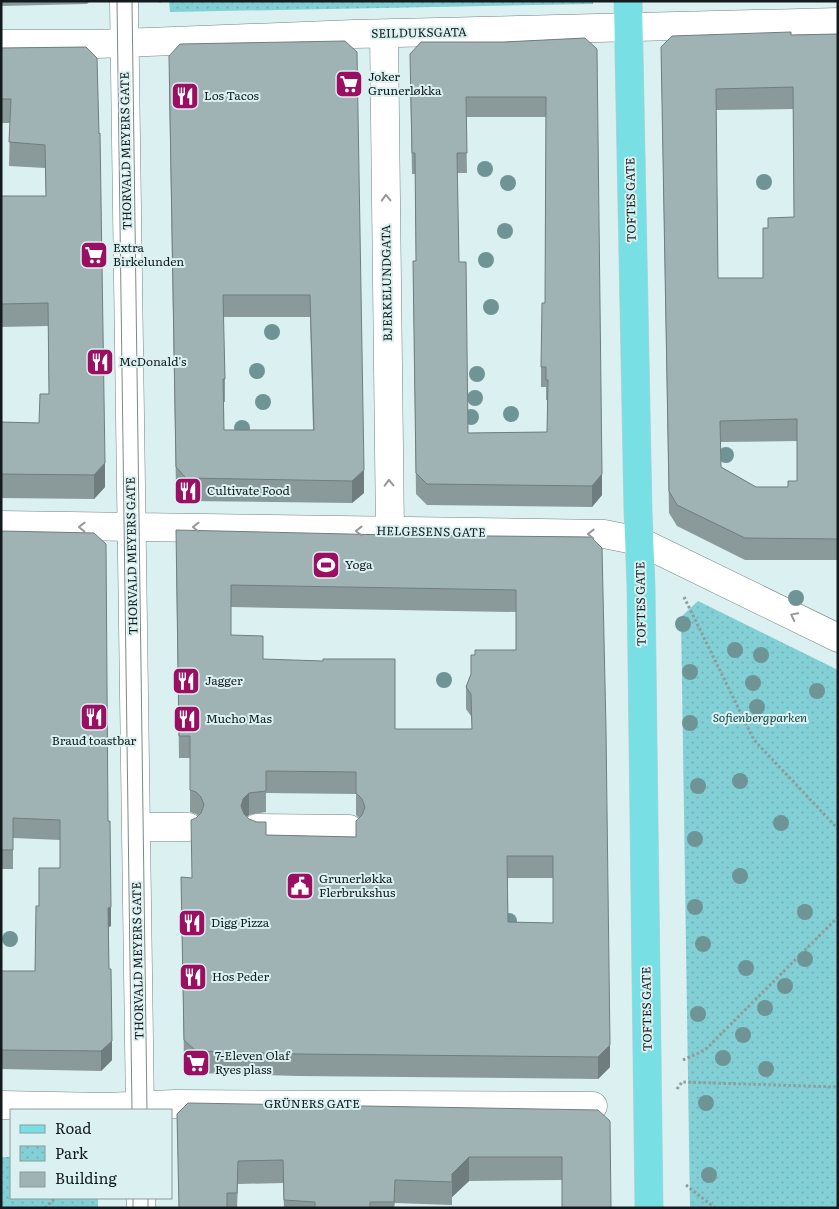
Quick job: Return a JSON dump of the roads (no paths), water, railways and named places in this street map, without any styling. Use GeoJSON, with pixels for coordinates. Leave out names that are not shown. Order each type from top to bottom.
{"type":"FeatureCollection","features":[{"type":"Feature","properties":{"kind":"main road","name":"TOFTES GATE"},"geometry":{"type":"LineString","coordinates":[[628,1],[639,541],[649,1208]]}},
{"type":"Feature","properties":{"kind":"street","name":"THORVALD MEYERS GATE"},"geometry":{"type":"LineString","coordinates":[[124,1],[140,1108]]}},
{"type":"Feature","properties":{"kind":"street","name":"SEILDUKSGATA"},"geometry":{"type":"LineString","coordinates":[[1,44],[97,44],[838,22]]}},
{"type":"Feature","properties":{"kind":"street","name":"BJERKELUNDGATA"},"geometry":{"type":"LineString","coordinates":[[384,34],[390,531]]}},
{"type":"Feature","properties":{"kind":"street","name":"HELGESENS GATE"},"geometry":{"type":"LineString","coordinates":[[1,526],[604,534],[639,541],[838,638]]}},
{"type":"Feature","properties":{"kind":"street"},"geometry":{"type":"LineString","coordinates":[[136,827],[188,827]]}},
{"type":"Feature","properties":{"kind":"street"},"geometry":{"type":"LineString","coordinates":[[257,828],[348,829]]}},
{"type":"Feature","properties":{"kind":"street","name":"GRÜNERS GATE"},"geometry":{"type":"LineString","coordinates":[[1,1106],[140,1108],[195,1104],[593,1106]]}},
{"type":"Feature","properties":{"kind":"tram line"},"geometry":{"type":"LineString","coordinates":[[117,1],[132,1109]]}},
{"type":"Feature","properties":{"kind":"tram line"},"geometry":{"type":"LineString","coordinates":[[132,1],[147,1109]]}},
{"type":"Feature","properties":{"kind":"tram line"},"geometry":{"type":"LineString","coordinates":[[133,1199],[133,1208]]}},
{"type":"Feature","properties":{"kind":"tram line"},"geometry":{"type":"LineString","coordinates":[[148,1199],[148,1208]]}},
{"type":"Feature","properties":{"kind":"place","name":"Joker Grunerløkka"},"geometry":{"type":"Point","coordinates":[349,84]}},
{"type":"Feature","properties":{"kind":"place","name":"Los Tacos"},"geometry":{"type":"Point","coordinates":[185,96]}},
{"type":"Feature","properties":{"kind":"place","name":"Extra Birkelunden"},"geometry":{"type":"Point","coordinates":[94,255]}},
{"type":"Feature","properties":{"kind":"place","name":"McDonald's"},"geometry":{"type":"Point","coordinates":[100,362]}},
{"type":"Feature","properties":{"kind":"place","name":"Cultivate Food"},"geometry":{"type":"Point","coordinates":[188,491]}},
{"type":"Feature","properties":{"kind":"place","name":"Yoga"},"geometry":{"type":"Point","coordinates":[326,565]}},
{"type":"Feature","properties":{"kind":"place","name":"Jagger"},"geometry":{"type":"Point","coordinates":[186,681]}},
{"type":"Feature","properties":{"kind":"place","name":"Brauđ toastbar"},"geometry":{"type":"Point","coordinates":[94,717]}},
{"type":"Feature","properties":{"kind":"place","name":"Mucho Mas"},"geometry":{"type":"Point","coordinates":[187,719]}},
{"type":"Feature","properties":{"kind":"place","name":"Grunerløkka Flerbrukshus"},"geometry":{"type":"Point","coordinates":[300,886]}},
{"type":"Feature","properties":{"kind":"place","name":"Digg Pizza"},"geometry":{"type":"Point","coordinates":[192,923]}},
{"type":"Feature","properties":{"kind":"place","name":"Hos Peder"},"geometry":{"type":"Point","coordinates":[193,977]}},
{"type":"Feature","properties":{"kind":"place","name":"7-Eleven Olaf Ryes plass"},"geometry":{"type":"Point","coordinates":[196,1063]}},
{"type":"Feature","properties":{"kind":"park label","name":"Sofienbergparken"},"geometry":{"type":"Point","coordinates":[760,718]}}]}
